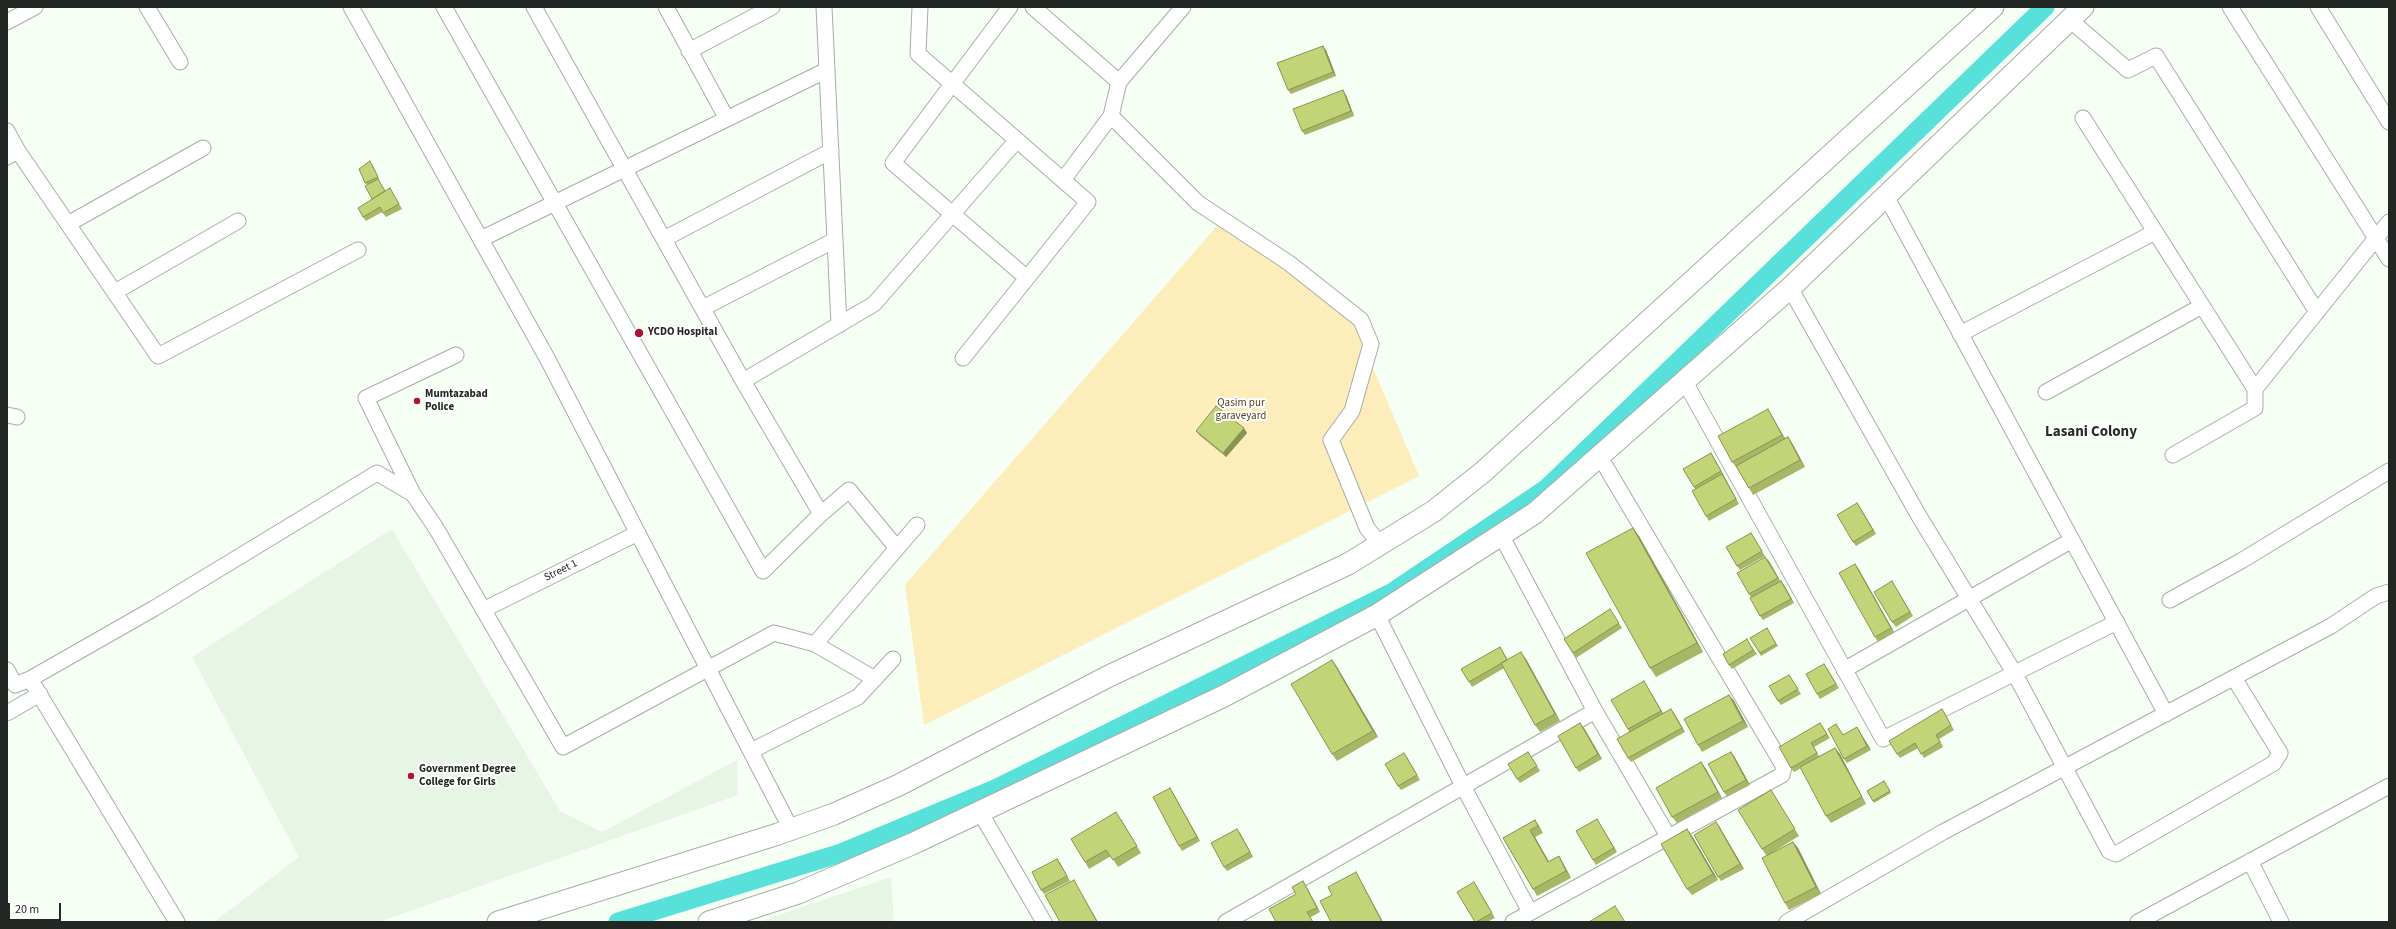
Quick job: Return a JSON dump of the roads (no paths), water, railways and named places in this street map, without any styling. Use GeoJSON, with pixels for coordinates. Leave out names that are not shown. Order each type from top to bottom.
{"type":"FeatureCollection","features":[{"type":"Feature","properties":{"kind":"main road"},"geometry":{"type":"LineString","coordinates":[[498,922],[791,830],[834,814],[899,785],[1109,676],[1348,564],[1434,511],[1488,468],[1993,7]]}},
{"type":"Feature","properties":{"kind":"main road"},"geometry":{"type":"LineString","coordinates":[[709,922],[798,893],[912,844],[1224,696],[1377,615],[1501,536],[1535,513],[1600,458],[1790,288],[2076,13]]}},
{"type":"Feature","properties":{"kind":"street"},"geometry":{"type":"LineString","coordinates":[[7,22],[34,7]]}},
{"type":"Feature","properties":{"kind":"street"},"geometry":{"type":"LineString","coordinates":[[147,7],[180,62]]}},
{"type":"Feature","properties":{"kind":"street"},"geometry":{"type":"LineString","coordinates":[[351,7],[547,358],[791,830]]}},
{"type":"Feature","properties":{"kind":"street"},"geometry":{"type":"LineString","coordinates":[[444,7],[763,571],[820,514],[849,490],[896,547]]}},
{"type":"Feature","properties":{"kind":"street"},"geometry":{"type":"LineString","coordinates":[[666,7],[727,119]]}},
{"type":"Feature","properties":{"kind":"street"},"geometry":{"type":"LineString","coordinates":[[689,51],[772,7]]}},
{"type":"Feature","properties":{"kind":"street"},"geometry":{"type":"LineString","coordinates":[[824,7],[839,325]]}},
{"type":"Feature","properties":{"kind":"street"},"geometry":{"type":"LineString","coordinates":[[920,7],[918,54],[1088,202],[963,358]]}},
{"type":"Feature","properties":{"kind":"street"},"geometry":{"type":"LineString","coordinates":[[1010,7],[893,163],[1027,278]]}},
{"type":"Feature","properties":{"kind":"street"},"geometry":{"type":"LineString","coordinates":[[1033,7],[1119,82]]}},
{"type":"Feature","properties":{"kind":"street"},"geometry":{"type":"LineString","coordinates":[[1063,180],[1111,116],[1119,82],[1183,7]]}},
{"type":"Feature","properties":{"kind":"street"},"geometry":{"type":"LineString","coordinates":[[2230,7],[2389,259]]}},
{"type":"Feature","properties":{"kind":"street"},"geometry":{"type":"LineString","coordinates":[[2318,7],[2389,122]]}},
{"type":"Feature","properties":{"kind":"street"},"geometry":{"type":"LineString","coordinates":[[539,8],[624,169],[743,381],[820,514]]}},
{"type":"Feature","properties":{"kind":"street"},"geometry":{"type":"LineString","coordinates":[[2076,13],[2128,70],[2156,56],[2317,312]]}},
{"type":"Feature","properties":{"kind":"street"},"geometry":{"type":"LineString","coordinates":[[481,239],[827,70]]}},
{"type":"Feature","properties":{"kind":"street"},"geometry":{"type":"LineString","coordinates":[[1111,116],[1198,203],[1289,263],[1361,320],[1371,344],[1352,411],[1331,440],[1367,528],[1380,544]]}},
{"type":"Feature","properties":{"kind":"street"},"geometry":{"type":"LineString","coordinates":[[2083,118],[2255,389],[2255,408],[2172,455]]}},
{"type":"Feature","properties":{"kind":"street"},"geometry":{"type":"LineString","coordinates":[[7,131],[13,154],[68,224],[158,356],[358,250]]}},
{"type":"Feature","properties":{"kind":"street"},"geometry":{"type":"LineString","coordinates":[[743,381],[874,304],[1017,140]]}},
{"type":"Feature","properties":{"kind":"street"},"geometry":{"type":"LineString","coordinates":[[68,224],[203,148]]}},
{"type":"Feature","properties":{"kind":"street"},"geometry":{"type":"LineString","coordinates":[[664,239],[831,151]]}},
{"type":"Feature","properties":{"kind":"street"},"geometry":{"type":"LineString","coordinates":[[1886,196],[2166,714]]}},
{"type":"Feature","properties":{"kind":"street"},"geometry":{"type":"LineString","coordinates":[[114,292],[238,221]]}},
{"type":"Feature","properties":{"kind":"street"},"geometry":{"type":"LineString","coordinates":[[2255,389],[2389,222]]}},
{"type":"Feature","properties":{"kind":"street"},"geometry":{"type":"LineString","coordinates":[[1960,334],[2155,232]]}},
{"type":"Feature","properties":{"kind":"street"},"geometry":{"type":"LineString","coordinates":[[703,308],[835,240]]}},
{"type":"Feature","properties":{"kind":"street"},"geometry":{"type":"LineString","coordinates":[[1790,288],[1918,516],[2015,674],[2109,851],[2116,854],[2274,763],[2280,753],[2234,678]]}},
{"type":"Feature","properties":{"kind":"street"},"geometry":{"type":"LineString","coordinates":[[2046,392],[2202,306]]}},
{"type":"Feature","properties":{"kind":"street"},"geometry":{"type":"LineString","coordinates":[[456,355],[366,398],[413,494],[436,528],[563,747],[774,633],[815,644],[875,679]]}},
{"type":"Feature","properties":{"kind":"street"},"geometry":{"type":"LineString","coordinates":[[1685,382],[1883,739],[2117,622]]}},
{"type":"Feature","properties":{"kind":"street"},"geometry":{"type":"LineString","coordinates":[[1513,922],[1782,775],[1784,767],[1600,458]]}},
{"type":"Feature","properties":{"kind":"street"},"geometry":{"type":"LineString","coordinates":[[2170,600],[2241,561],[2389,471]]}},
{"type":"Feature","properties":{"kind":"street"},"geometry":{"type":"LineString","coordinates":[[7,670],[15,685],[30,679],[153,609],[377,473],[413,494]]}},
{"type":"Feature","properties":{"kind":"street"},"geometry":{"type":"LineString","coordinates":[[815,644],[916,525]]}},
{"type":"Feature","properties":{"kind":"street","name":"Street 1"},"geometry":{"type":"LineString","coordinates":[[483,610],[638,533]]}},
{"type":"Feature","properties":{"kind":"street"},"geometry":{"type":"LineString","coordinates":[[1501,536],[1595,711],[1668,836]]}},
{"type":"Feature","properties":{"kind":"street"},"geometry":{"type":"LineString","coordinates":[[1844,670],[2072,540]]}},
{"type":"Feature","properties":{"kind":"street"},"geometry":{"type":"LineString","coordinates":[[1787,922],[1943,832],[2331,626],[2376,596],[2389,592]]}},
{"type":"Feature","properties":{"kind":"street"},"geometry":{"type":"LineString","coordinates":[[1377,615],[1463,786],[1530,912]]}},
{"type":"Feature","properties":{"kind":"street"},"geometry":{"type":"LineString","coordinates":[[751,751],[858,697],[893,658]]}},
{"type":"Feature","properties":{"kind":"street"},"geometry":{"type":"LineString","coordinates":[[30,679],[177,922]]}},
{"type":"Feature","properties":{"kind":"street"},"geometry":{"type":"LineString","coordinates":[[7,713],[40,694]]}},
{"type":"Feature","properties":{"kind":"street"},"geometry":{"type":"LineString","coordinates":[[1226,922],[1595,711]]}},
{"type":"Feature","properties":{"kind":"street"},"geometry":{"type":"LineString","coordinates":[[2138,922],[2389,786]]}},
{"type":"Feature","properties":{"kind":"street"},"geometry":{"type":"LineString","coordinates":[[980,812],[1044,922]]}},
{"type":"Feature","properties":{"kind":"street"},"geometry":{"type":"LineString","coordinates":[[2250,861],[2281,922]]}},
{"type":"Feature","properties":{"kind":"waterway"},"geometry":{"type":"LineString","coordinates":[[618,922],[841,853],[995,789],[1393,592],[1546,489],[2045,7]]}},
{"type":"Feature","properties":{"kind":"place","name":"YCDO Hospital"},"geometry":{"type":"Point","coordinates":[639,333]}},
{"type":"Feature","properties":{"kind":"place","name":"Mumtazabad Police"},"geometry":{"type":"Point","coordinates":[417,401]}},
{"type":"Feature","properties":{"kind":"place","name":"Government Degree College for Girls"},"geometry":{"type":"Point","coordinates":[411,776]}},
{"type":"Feature","properties":{"kind":"district","name":"Lasani Colony"},"geometry":{"type":"Point","coordinates":[2091,433]}},
{"type":"Feature","properties":{"kind":"park label","name":"Qasim pur garaveyard"},"geometry":{"type":"Point","coordinates":[1241,410]}}]}
